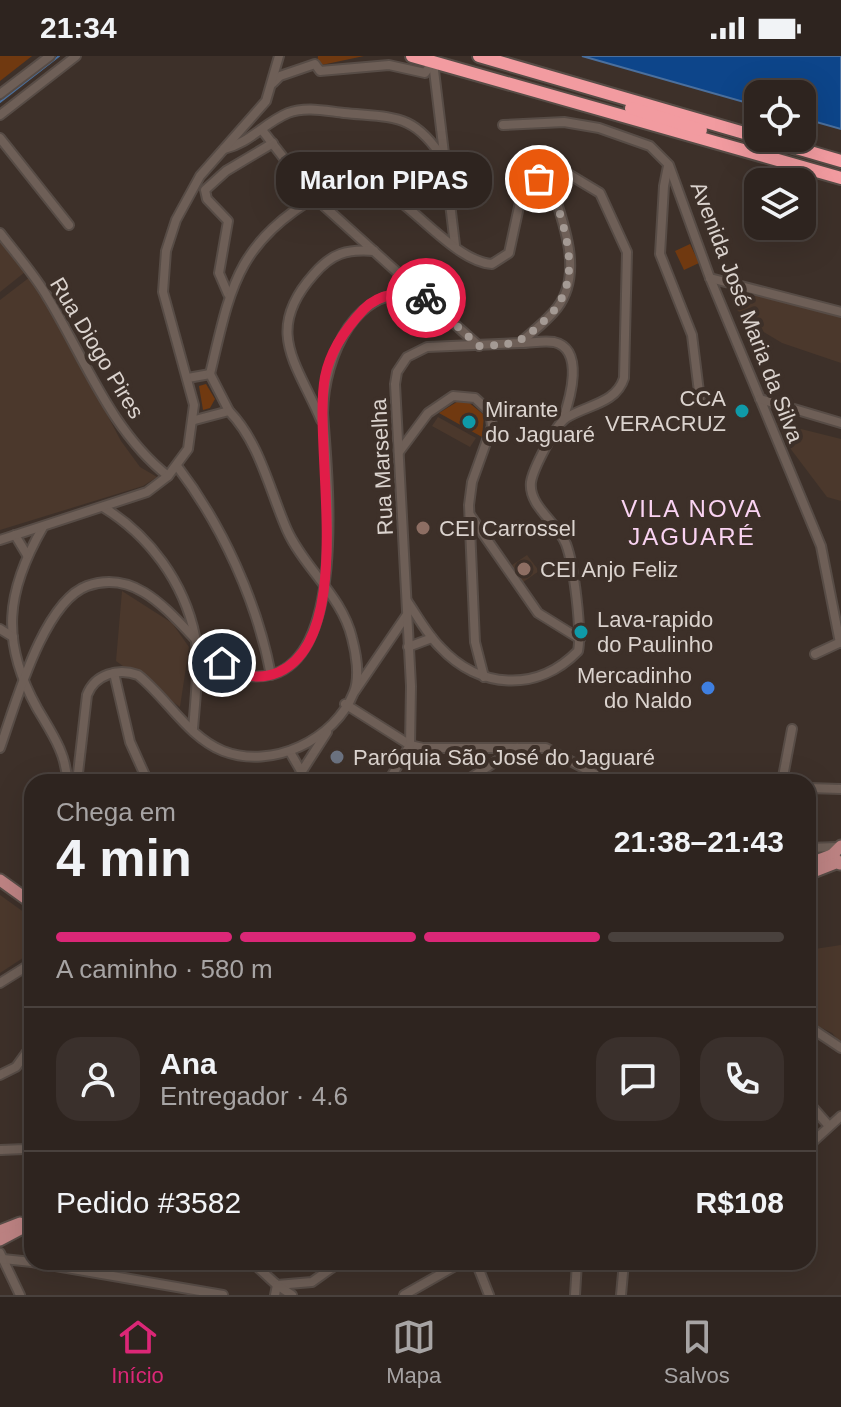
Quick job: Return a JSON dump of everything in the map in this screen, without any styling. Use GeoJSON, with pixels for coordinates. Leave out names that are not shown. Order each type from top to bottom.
{"type":"FeatureCollection","features":[{"type":"Feature","properties":{"kind":"highway"},"geometry":{"type":"LineString","coordinates":[[412,56],[803,168]]}},
{"type":"Feature","properties":{"kind":"highway"},"geometry":{"type":"LineString","coordinates":[[479,56],[744,132]]}},
{"type":"Feature","properties":{"kind":"highway"},"geometry":{"type":"LineString","coordinates":[[561,79],[639,111],[765,149],[803,168]]}},
{"type":"Feature","properties":{"kind":"highway"},"geometry":{"type":"LineString","coordinates":[[811,152],[841,161]]}},
{"type":"Feature","properties":{"kind":"highway"},"geometry":{"type":"LineString","coordinates":[[816,171],[841,178]]}},
{"type":"Feature","properties":{"kind":"main road"},"geometry":{"type":"LineString","coordinates":[[816,862],[837,855]]}},
{"type":"Feature","properties":{"kind":"main road"},"geometry":{"type":"LineString","coordinates":[[816,869],[837,855]]}},
{"type":"Feature","properties":{"kind":"main road"},"geometry":{"type":"LineString","coordinates":[[0,880],[24,897]]}},
{"type":"Feature","properties":{"kind":"main road"},"geometry":{"type":"LineString","coordinates":[[0,1231],[24,1223]]}},
{"type":"Feature","properties":{"kind":"main road"},"geometry":{"type":"LineString","coordinates":[[0,1240],[24,1226]]}},
{"type":"Feature","properties":{"kind":"street"},"geometry":{"type":"LineString","coordinates":[[0,94],[50,56]]}},
{"type":"Feature","properties":{"kind":"street"},"geometry":{"type":"LineString","coordinates":[[0,115],[76,56]]}},
{"type":"Feature","properties":{"kind":"street"},"geometry":{"type":"LineString","coordinates":[[0,540],[147,492],[168,476],[188,449],[195,420],[188,378],[166,310],[163,267],[176,220],[186,199],[200,176],[259,111],[272,84],[279,56]]}},
{"type":"Feature","properties":{"kind":"street"},"geometry":{"type":"LineString","coordinates":[[272,84],[280,76],[315,64],[320,71],[389,65],[425,73],[433,62]]}},
{"type":"Feature","properties":{"kind":"street"},"geometry":{"type":"LineString","coordinates":[[433,62],[455,245]]}},
{"type":"Feature","properties":{"kind":"street"},"geometry":{"type":"LineString","coordinates":[[223,150],[247,142],[287,114],[302,110],[391,116],[422,130],[444,160]]}},
{"type":"Feature","properties":{"kind":"street","name":"Avenida José Maria da Silva"},"geometry":{"type":"LineString","coordinates":[[503,125],[564,122],[618,133],[650,146],[669,165],[710,278],[823,552],[840,643]]}},
{"type":"Feature","properties":{"kind":"street"},"geometry":{"type":"LineString","coordinates":[[262,130],[314,197],[479,346]]}},
{"type":"Feature","properties":{"kind":"street"},"geometry":{"type":"LineString","coordinates":[[0,138],[69,225]]}},
{"type":"Feature","properties":{"kind":"street"},"geometry":{"type":"LineString","coordinates":[[228,294],[219,273],[228,221],[207,199],[205,190],[226,171],[273,143]]}},
{"type":"Feature","properties":{"kind":"street"},"geometry":{"type":"LineString","coordinates":[[669,165],[664,186],[660,254],[692,335],[700,400]]}},
{"type":"Feature","properties":{"kind":"street"},"geometry":{"type":"LineString","coordinates":[[520,343],[556,310],[569,281],[569,251],[548,175]]}},
{"type":"Feature","properties":{"kind":"street"},"geometry":{"type":"LineString","coordinates":[[354,692],[356,662],[350,630],[324,585],[294,544],[251,440],[229,411],[210,374],[228,294],[260,240],[314,197],[345,183],[374,184],[481,263],[492,264],[505,258],[514,242],[520,202],[531,185],[548,175],[570,175],[600,193],[627,252],[629,269],[626,370],[621,387],[608,399],[563,419]]}},
{"type":"Feature","properties":{"kind":"street","name":"Rua Diogo Pires"},"geometry":{"type":"LineString","coordinates":[[0,233],[45,292],[104,399],[134,445],[168,476]]}},
{"type":"Feature","properties":{"kind":"street"},"geometry":{"type":"LineString","coordinates":[[324,428],[293,365],[287,342],[289,314],[294,299],[334,255],[350,250],[374,251]]}},
{"type":"Feature","properties":{"kind":"street"},"geometry":{"type":"LineString","coordinates":[[710,278],[841,312]]}},
{"type":"Feature","properties":{"kind":"street"},"geometry":{"type":"LineString","coordinates":[[0,748],[2,736],[49,623],[65,601],[89,585],[119,584],[142,592],[231,670],[242,675],[271,675],[293,663],[313,628],[329,551],[323,390],[335,348],[366,307],[395,294],[424,297]]}},
{"type":"Feature","properties":{"kind":"street","name":"Rua Marselha"},"geometry":{"type":"LineString","coordinates":[[410,745],[407,601],[395,384],[402,363],[412,353],[427,347],[553,342],[568,354],[573,372],[563,419],[534,471],[531,488],[568,547],[580,616],[577,630],[580,639]]}},
{"type":"Feature","properties":{"kind":"street"},"geometry":{"type":"LineString","coordinates":[[188,378],[210,374]]}},
{"type":"Feature","properties":{"kind":"street"},"geometry":{"type":"LineString","coordinates":[[308,395],[316,395],[323,390]]}},
{"type":"Feature","properties":{"kind":"street"},"geometry":{"type":"LineString","coordinates":[[399,453],[414,429],[445,400],[465,394],[481,402],[492,421],[472,482],[469,515],[475,642],[484,677]]}},
{"type":"Feature","properties":{"kind":"street"},"geometry":{"type":"LineString","coordinates":[[760,399],[841,423]]}},
{"type":"Feature","properties":{"kind":"street"},"geometry":{"type":"LineString","coordinates":[[195,420],[229,411]]}},
{"type":"Feature","properties":{"kind":"street"},"geometry":{"type":"LineString","coordinates":[[177,466],[214,519],[255,619],[271,675]]}},
{"type":"Feature","properties":{"kind":"street"},"geometry":{"type":"LineString","coordinates":[[103,507],[134,529],[161,559],[173,580],[195,637],[193,729]]}},
{"type":"Feature","properties":{"kind":"street"},"geometry":{"type":"LineString","coordinates":[[407,601],[432,638],[465,670],[484,677],[512,683],[533,679],[578,651],[580,639],[538,613],[469,515]]}},
{"type":"Feature","properties":{"kind":"street"},"geometry":{"type":"LineString","coordinates":[[1,616],[10,605],[27,555],[43,527]]}},
{"type":"Feature","properties":{"kind":"street"},"geometry":{"type":"LineString","coordinates":[[15,535],[27,555]]}},
{"type":"Feature","properties":{"kind":"street"},"geometry":{"type":"LineString","coordinates":[[470,551],[492,549]]}},
{"type":"Feature","properties":{"kind":"street"},"geometry":{"type":"LineString","coordinates":[[10,605],[13,637],[24,687],[58,744],[65,774]]}},
{"type":"Feature","properties":{"kind":"street"},"geometry":{"type":"LineString","coordinates":[[299,774],[407,615]]}},
{"type":"Feature","properties":{"kind":"street"},"geometry":{"type":"LineString","coordinates":[[0,629],[13,637]]}},
{"type":"Feature","properties":{"kind":"street"},"geometry":{"type":"LineString","coordinates":[[408,647],[432,638]]}},
{"type":"Feature","properties":{"kind":"street"},"geometry":{"type":"LineString","coordinates":[[815,654],[840,643]]}},
{"type":"Feature","properties":{"kind":"street"},"geometry":{"type":"LineString","coordinates":[[114,673],[130,742],[144,774]]}},
{"type":"Feature","properties":{"kind":"street"},"geometry":{"type":"LineString","coordinates":[[78,774],[87,695],[97,680],[114,673],[138,675],[211,745],[239,756],[290,752],[328,730]]}},
{"type":"Feature","properties":{"kind":"street"},"geometry":{"type":"LineString","coordinates":[[345,704],[410,745],[546,748],[595,774]]}},
{"type":"Feature","properties":{"kind":"street"},"geometry":{"type":"LineString","coordinates":[[784,774],[792,729]]}},
{"type":"Feature","properties":{"kind":"street"},"geometry":{"type":"LineString","coordinates":[[393,774],[410,745]]}},
{"type":"Feature","properties":{"kind":"street"},"geometry":{"type":"LineString","coordinates":[[479,774],[517,748]]}},
{"type":"Feature","properties":{"kind":"street"},"geometry":{"type":"LineString","coordinates":[[491,749],[493,767]]}},
{"type":"Feature","properties":{"kind":"street"},"geometry":{"type":"LineString","coordinates":[[290,752],[301,771]]}},
{"type":"Feature","properties":{"kind":"street"},"geometry":{"type":"LineString","coordinates":[[816,788],[841,789]]}},
{"type":"Feature","properties":{"kind":"street"},"geometry":{"type":"LineString","coordinates":[[816,851],[837,855]]}},
{"type":"Feature","properties":{"kind":"street"},"geometry":{"type":"LineString","coordinates":[[0,983],[24,968]]}},
{"type":"Feature","properties":{"kind":"street"},"geometry":{"type":"LineString","coordinates":[[816,1031],[841,1048]]}},
{"type":"Feature","properties":{"kind":"street"},"geometry":{"type":"LineString","coordinates":[[0,1075],[16,1067],[24,1056]]}},
{"type":"Feature","properties":{"kind":"street"},"geometry":{"type":"LineString","coordinates":[[816,1111],[829,1126]]}},
{"type":"Feature","properties":{"kind":"street"},"geometry":{"type":"LineString","coordinates":[[816,1138],[841,1116]]}},
{"type":"Feature","properties":{"kind":"street"},"geometry":{"type":"LineString","coordinates":[[0,1150],[24,1149]]}},
{"type":"Feature","properties":{"kind":"street"},"geometry":{"type":"LineString","coordinates":[[0,1223],[17,1224]]}},
{"type":"Feature","properties":{"kind":"street"},"geometry":{"type":"LineString","coordinates":[[1,1256],[24,1260]]}},
{"type":"Feature","properties":{"kind":"street"},"geometry":{"type":"LineString","coordinates":[[1,1256],[20,1295]]}},
{"type":"Feature","properties":{"kind":"street"},"geometry":{"type":"LineString","coordinates":[[78,1270],[220,1295]]}},
{"type":"Feature","properties":{"kind":"street"},"geometry":{"type":"LineString","coordinates":[[259,1270],[276,1290],[292,1295]]}},
{"type":"Feature","properties":{"kind":"street"},"geometry":{"type":"LineString","coordinates":[[276,1290],[312,1282],[329,1270]]}},
{"type":"Feature","properties":{"kind":"street"},"geometry":{"type":"LineString","coordinates":[[404,1295],[448,1270]]}},
{"type":"Feature","properties":{"kind":"street"},"geometry":{"type":"LineString","coordinates":[[479,1270],[489,1295]]}},
{"type":"Feature","properties":{"kind":"street"},"geometry":{"type":"LineString","coordinates":[[575,1295],[577,1270]]}},
{"type":"Feature","properties":{"kind":"street"},"geometry":{"type":"LineString","coordinates":[[621,1295],[623,1270]]}},
{"type":"Feature","properties":{"kind":"street"},"geometry":{"type":"LineString","coordinates":[[311,1295],[312,1282]]}},
{"type":"Feature","properties":{"kind":"shaded area"},"geometry":{"type":"Polygon","coordinates":[[[0,56],[32,56],[0,81],[0,56]]]}},
{"type":"Feature","properties":{"kind":"shaded area"},"geometry":{"type":"Polygon","coordinates":[[[318,56],[364,56],[317,66],[318,56]]]}},
{"type":"Feature","properties":{"kind":"shaded area"},"geometry":{"type":"Polygon","coordinates":[[[0,241],[25,272],[0,292],[0,241]]]}},
{"type":"Feature","properties":{"kind":"shaded area"},"geometry":{"type":"Polygon","coordinates":[[[690,244],[699,263],[684,270],[675,251],[690,244]]]}},
{"type":"Feature","properties":{"kind":"shaded area"},"geometry":{"type":"Polygon","coordinates":[[[30,277],[40,288],[121,441],[140,467],[157,477],[143,486],[0,530],[0,300],[30,277]]]}},
{"type":"Feature","properties":{"kind":"shaded area"},"geometry":{"type":"Polygon","coordinates":[[[744,286],[841,316],[841,363],[782,343],[762,331],[737,310],[744,286]]]}},
{"type":"Feature","properties":{"kind":"shaded area"},"geometry":{"type":"Polygon","coordinates":[[[206,384],[215,399],[210,408],[203,410],[199,386],[206,384]]]}},
{"type":"Feature","properties":{"kind":"shaded area"},"geometry":{"type":"Polygon","coordinates":[[[460,400],[467,401],[484,415],[482,437],[439,413],[460,400]]]}},
{"type":"Feature","properties":{"kind":"shaded area"},"geometry":{"type":"Polygon","coordinates":[[[438,417],[476,438],[470,447],[432,426],[438,417]]]}},
{"type":"Feature","properties":{"kind":"shaded area"},"geometry":{"type":"Polygon","coordinates":[[[777,423],[841,439],[841,501],[827,497],[790,448],[777,423]]]}},
{"type":"Feature","properties":{"kind":"shaded area","name":"CEI Anjo Feliz"},"geometry":{"type":"Polygon","coordinates":[[[527,555],[539,571],[522,583],[509,567],[527,555]]]}},
{"type":"Feature","properties":{"kind":"shaded area"},"geometry":{"type":"Polygon","coordinates":[[[122,591],[172,623],[189,647],[180,707],[116,661],[122,591]]]}},
{"type":"Feature","properties":{"kind":"shaded area"},"geometry":{"type":"Polygon","coordinates":[[[0,895],[24,912],[24,957],[0,973],[0,895]]]}},
{"type":"Feature","properties":{"kind":"shaded area"},"geometry":{"type":"Polygon","coordinates":[[[841,945],[841,1043],[832,1033],[816,1025],[816,949],[841,945]]]}},
{"type":"Feature","properties":{"kind":"water"},"geometry":{"type":"Polygon","coordinates":[[[582,56],[841,56],[841,129],[816,122],[816,80],[744,80],[744,102],[582,56]]]}},
{"type":"Feature","properties":{"kind":"waterway"},"geometry":{"type":"LineString","coordinates":[[0,102],[59,56]]}},
{"type":"Feature","properties":{"kind":"way so far"},"geometry":{"type":"LineString","coordinates":[[426,298],[479,346],[520,343],[556,310],[569,281],[570,260],[548,175],[539,179]]}},
{"type":"Feature","properties":{"kind":"place","name":"Marlon PIPAS"},"geometry":{"type":"Point","coordinates":[539,179]}},
{"type":"Feature","properties":{"kind":"place","name":"CCA VERACRUZ"},"geometry":{"type":"Point","coordinates":[742,411]}},
{"type":"Feature","properties":{"kind":"place","name":"Mirante do Jaguaré"},"geometry":{"type":"Point","coordinates":[469,422]}},
{"type":"Feature","properties":{"kind":"place","name":"CEI Carrossel"},"geometry":{"type":"Point","coordinates":[423,528]}},
{"type":"Feature","properties":{"kind":"place","name":"CEI Anjo Feliz"},"geometry":{"type":"Point","coordinates":[524,569]}},
{"type":"Feature","properties":{"kind":"place","name":"Lava-rapido do Paulinho"},"geometry":{"type":"Point","coordinates":[581,632]}},
{"type":"Feature","properties":{"kind":"place","name":"Mercadinho do Naldo"},"geometry":{"type":"Point","coordinates":[708,688]}},
{"type":"Feature","properties":{"kind":"place","name":"Paróquia São José do Jaguaré"},"geometry":{"type":"Point","coordinates":[337,757]}},
{"type":"Feature","properties":{"kind":"district","name":"VILA NOVA JAGUARÉ"},"geometry":{"type":"Point","coordinates":[692,522]}},
{"type":"Feature","properties":{"kind":"route"},"geometry":{"type":"LineString","coordinates":[[222,663],[242,675],[271,675],[293,663],[310,638],[329,551],[323,413],[328,364],[340,340],[370,303],[395,294],[426,298]]}}]}
